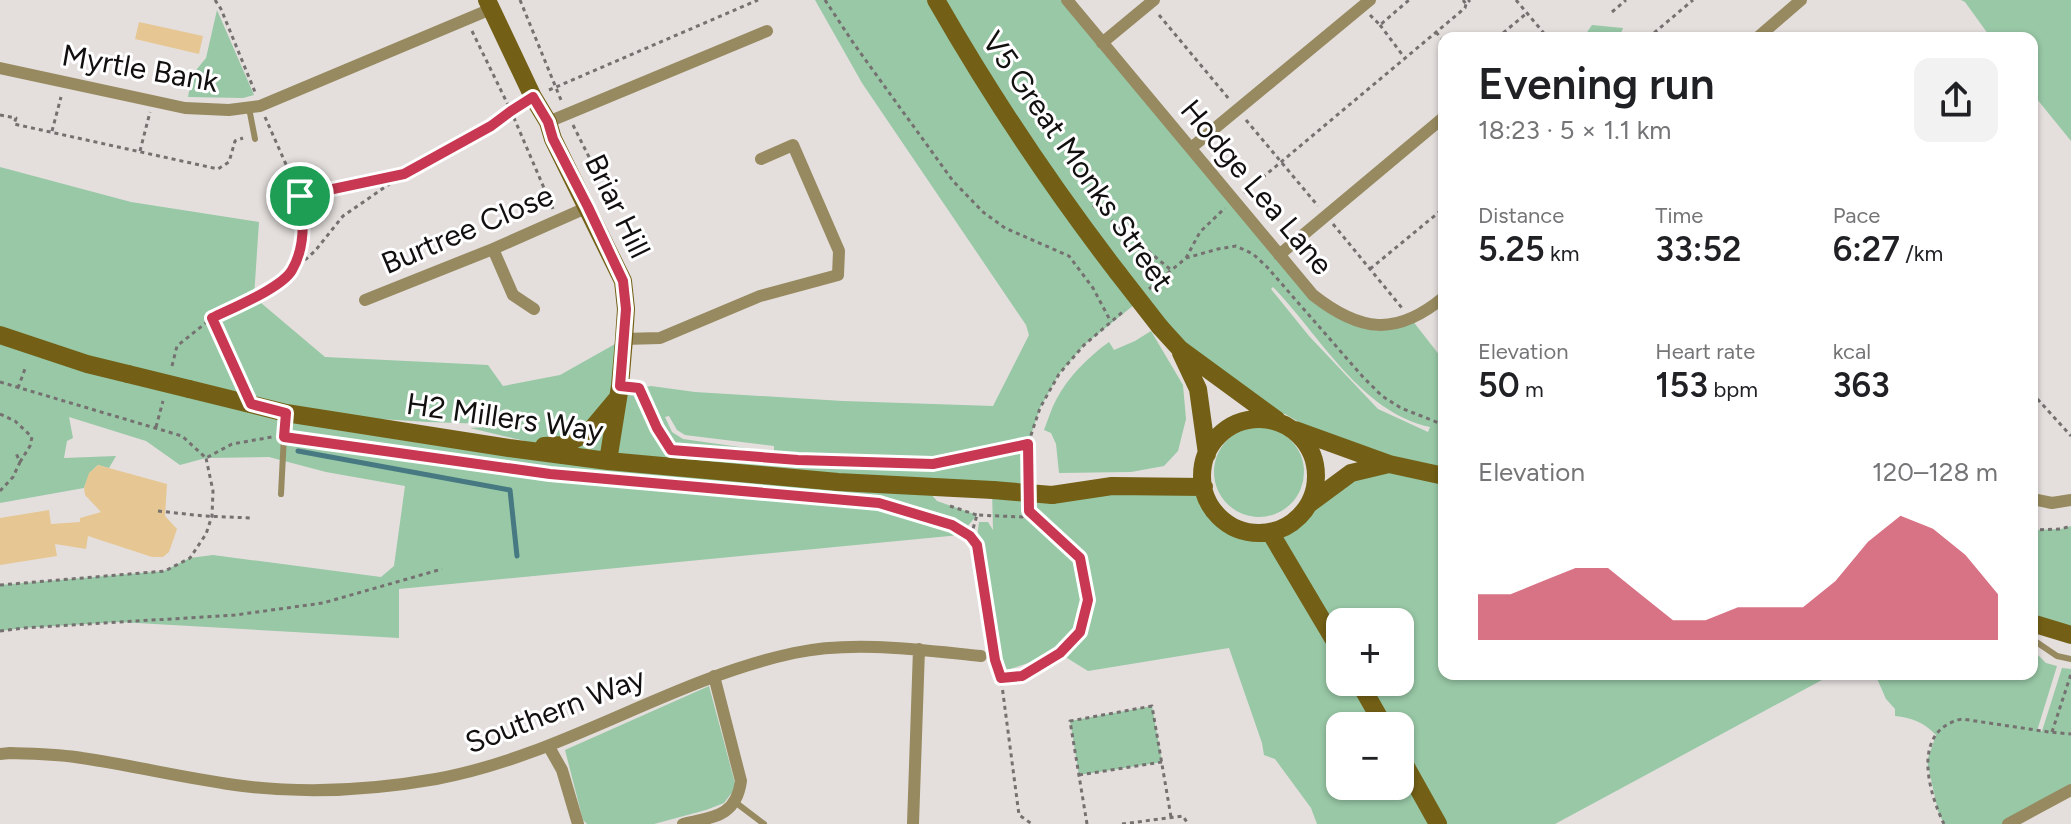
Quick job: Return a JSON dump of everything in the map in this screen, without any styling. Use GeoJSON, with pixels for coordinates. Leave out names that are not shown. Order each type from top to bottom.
{"type":"FeatureCollection","features":[{"type":"Feature","properties":{"kind":"street","name":"V5 Great Monks Street"},"geometry":{"type":"LineString","coordinates":[[936,0],[1005,116],[1071,212],[1160,327],[1180,349],[1288,427]]}},
{"type":"Feature","properties":{"kind":"street","name":"Hodge Lea Lane"},"geometry":{"type":"LineString","coordinates":[[1067,0],[1313,295],[1335,312],[1368,324],[1412,320],[1438,301]]}},
{"type":"Feature","properties":{"kind":"street"},"geometry":{"type":"LineString","coordinates":[[1764,32],[1801,0]]}},
{"type":"Feature","properties":{"kind":"street"},"geometry":{"type":"LineString","coordinates":[[1102,43],[1152,2]]}},
{"type":"Feature","properties":{"kind":"street"},"geometry":{"type":"LineString","coordinates":[[1191,148],[1366,3]]}},
{"type":"Feature","properties":{"kind":"street","name":"Myrtle Bank"},"geometry":{"type":"LineString","coordinates":[[0,68],[185,108],[229,110],[255,107],[466,20],[489,5]]}},
{"type":"Feature","properties":{"kind":"street","name":"Briar Hill"},"geometry":{"type":"LineString","coordinates":[[489,5],[623,281],[626,309],[624,339],[608,461]]}},
{"type":"Feature","properties":{"kind":"street"},"geometry":{"type":"LineString","coordinates":[[548,122],[767,31]]}},
{"type":"Feature","properties":{"kind":"street"},"geometry":{"type":"LineString","coordinates":[[1279,255],[1438,122]]}},
{"type":"Feature","properties":{"kind":"street"},"geometry":{"type":"LineString","coordinates":[[624,339],[660,338],[760,296],[838,275],[839,251],[793,145],[761,159]]}},
{"type":"Feature","properties":{"kind":"street","name":"Burtree Close"},"geometry":{"type":"LineString","coordinates":[[365,300],[588,207]]}},
{"type":"Feature","properties":{"kind":"street"},"geometry":{"type":"LineString","coordinates":[[493,249],[513,295],[534,309]]}},
{"type":"Feature","properties":{"kind":"street","name":"H2 Millers Way"},"geometry":{"type":"LineString","coordinates":[[0,335],[87,364],[286,413],[608,461],[838,482],[1052,495],[1112,486],[1204,487]]}},
{"type":"Feature","properties":{"kind":"street","name":"V5 Great Monks Street"},"geometry":{"type":"LineString","coordinates":[[1180,349],[1198,389],[1207,454]]}},
{"type":"Feature","properties":{"kind":"street"},"geometry":{"type":"LineString","coordinates":[[509,448],[564,445],[590,431],[619,392]]}},
{"type":"Feature","properties":{"kind":"street"},"geometry":{"type":"LineString","coordinates":[[1389,464],[1351,473],[1309,504],[1290,524],[1270,532],[1258,533],[1230,525],[1209,503],[1204,487],[1203,470],[1207,454],[1222,433],[1233,425],[1258,419],[1271,420],[1389,464],[1438,475]]}},
{"type":"Feature","properties":{"kind":"street"},"geometry":{"type":"LineString","coordinates":[[1288,427],[1308,447],[1313,458],[1316,481],[1309,504]]}},
{"type":"Feature","properties":{"kind":"street"},"geometry":{"type":"LineString","coordinates":[[2038,500],[2052,503],[2071,500]]}},
{"type":"Feature","properties":{"kind":"street"},"geometry":{"type":"LineString","coordinates":[[1270,532],[1326,626]]}},
{"type":"Feature","properties":{"kind":"street"},"geometry":{"type":"LineString","coordinates":[[2038,625],[2071,635]]}},
{"type":"Feature","properties":{"kind":"street","name":"Southern Way"},"geometry":{"type":"LineString","coordinates":[[0,754],[81,757],[175,776],[246,786],[307,790],[367,789],[437,779],[497,765],[549,747],[631,709],[714,676],[798,652],[864,646],[981,656]]}},
{"type":"Feature","properties":{"kind":"street"},"geometry":{"type":"LineString","coordinates":[[913,824],[919,649]]}},
{"type":"Feature","properties":{"kind":"street"},"geometry":{"type":"LineString","coordinates":[[683,824],[729,811],[740,792],[741,781],[714,676]]}},
{"type":"Feature","properties":{"kind":"street"},"geometry":{"type":"LineString","coordinates":[[549,747],[562,770],[578,824]]}},
{"type":"Feature","properties":{"kind":"street"},"geometry":{"type":"LineString","coordinates":[[1414,781],[1438,824]]}},
{"type":"Feature","properties":{"kind":"street"},"geometry":{"type":"LineString","coordinates":[[2008,824],[2071,790]]}},
{"type":"Feature","properties":{"kind":"lane"},"geometry":{"type":"LineString","coordinates":[[255,107],[255,137]]}},
{"type":"Feature","properties":{"kind":"lane"},"geometry":{"type":"LineString","coordinates":[[281,494],[286,413]]}},
{"type":"Feature","properties":{"kind":"lane"},"geometry":{"type":"LineString","coordinates":[[2038,643],[2057,656],[2071,659]]}},
{"type":"Feature","properties":{"kind":"lane"},"geometry":{"type":"LineString","coordinates":[[735,802],[764,824]]}},
{"type":"Feature","properties":{"kind":"path"},"geometry":{"type":"LineString","coordinates":[[215,0],[221,9],[255,107],[300,196],[304,216],[301,244],[292,271]]}},
{"type":"Feature","properties":{"kind":"path"},"geometry":{"type":"LineString","coordinates":[[520,0],[567,114],[597,173]]}},
{"type":"Feature","properties":{"kind":"path"},"geometry":{"type":"LineString","coordinates":[[172,368],[177,346],[212,318],[275,287],[315,251],[343,216],[404,174],[491,126],[533,97],[758,0]]}},
{"type":"Feature","properties":{"kind":"path"},"geometry":{"type":"LineString","coordinates":[[825,0],[953,181],[983,212],[1005,228],[1069,256],[1093,288],[1111,322]]}},
{"type":"Feature","properties":{"kind":"path"},"geometry":{"type":"LineString","coordinates":[[1380,25],[1409,0]]}},
{"type":"Feature","properties":{"kind":"path"},"geometry":{"type":"LineString","coordinates":[[1516,0],[1543,32]]}},
{"type":"Feature","properties":{"kind":"path"},"geometry":{"type":"LineString","coordinates":[[1612,12],[1626,0]]}},
{"type":"Feature","properties":{"kind":"path"},"geometry":{"type":"LineString","coordinates":[[1655,32],[1693,0]]}},
{"type":"Feature","properties":{"kind":"path"},"geometry":{"type":"LineString","coordinates":[[1147,291],[1186,258],[1200,232],[1234,201],[1465,8],[1466,1]]}},
{"type":"Feature","properties":{"kind":"path"},"geometry":{"type":"LineString","coordinates":[[1152,2],[1412,320]]}},
{"type":"Feature","properties":{"kind":"path"},"geometry":{"type":"LineString","coordinates":[[1366,3],[1405,58]]}},
{"type":"Feature","properties":{"kind":"path"},"geometry":{"type":"LineString","coordinates":[[1504,32],[1527,13]]}},
{"type":"Feature","properties":{"kind":"path"},"geometry":{"type":"LineString","coordinates":[[466,20],[511,111],[558,220]]}},
{"type":"Feature","properties":{"kind":"path"},"geometry":{"type":"LineString","coordinates":[[52,131],[64,81]]}},
{"type":"Feature","properties":{"kind":"path"},"geometry":{"type":"LineString","coordinates":[[140,151],[153,101]]}},
{"type":"Feature","properties":{"kind":"path"},"geometry":{"type":"LineString","coordinates":[[0,115],[16,118],[14,124],[218,169],[229,162],[235,141],[255,137]]}},
{"type":"Feature","properties":{"kind":"path"},"geometry":{"type":"LineString","coordinates":[[300,196],[404,174]]}},
{"type":"Feature","properties":{"kind":"path"},"geometry":{"type":"LineString","coordinates":[[1093,205],[1171,270]]}},
{"type":"Feature","properties":{"kind":"path"},"geometry":{"type":"LineString","coordinates":[[1370,269],[1438,213]]}},
{"type":"Feature","properties":{"kind":"path"},"geometry":{"type":"LineString","coordinates":[[1186,258],[1236,246],[1253,254],[1382,396],[1401,408],[1438,423]]}},
{"type":"Feature","properties":{"kind":"path"},"geometry":{"type":"LineString","coordinates":[[1029,475],[1028,444],[1040,408],[1059,374],[1084,345],[1135,301]]}},
{"type":"Feature","properties":{"kind":"path"},"geometry":{"type":"LineString","coordinates":[[212,318],[251,404]]}},
{"type":"Feature","properties":{"kind":"path"},"geometry":{"type":"LineString","coordinates":[[18,388],[26,366]]}},
{"type":"Feature","properties":{"kind":"path"},"geometry":{"type":"LineString","coordinates":[[0,382],[182,436],[206,458],[213,491],[212,516],[206,534],[190,558],[165,571],[0,585]]}},
{"type":"Feature","properties":{"kind":"path"},"geometry":{"type":"LineString","coordinates":[[619,392],[639,388],[671,450]]}},
{"type":"Feature","properties":{"kind":"path"},"geometry":{"type":"LineString","coordinates":[[156,427],[166,391]]}},
{"type":"Feature","properties":{"kind":"path"},"geometry":{"type":"LineString","coordinates":[[2038,400],[2071,436]]}},
{"type":"Feature","properties":{"kind":"path"},"geometry":{"type":"LineString","coordinates":[[0,414],[15,421],[32,437],[13,477],[0,491]]}},
{"type":"Feature","properties":{"kind":"path"},"geometry":{"type":"LineString","coordinates":[[206,458],[232,444],[284,437],[597,478]]}},
{"type":"Feature","properties":{"kind":"path"},"geometry":{"type":"LineString","coordinates":[[782,458],[933,464],[1028,444]]}},
{"type":"Feature","properties":{"kind":"path"},"geometry":{"type":"LineString","coordinates":[[15,451],[20,462]]}},
{"type":"Feature","properties":{"kind":"path"},"geometry":{"type":"LineString","coordinates":[[1001,678],[1022,676],[1060,653],[1080,632],[1088,600],[1080,558],[1029,511],[1029,501]]}},
{"type":"Feature","properties":{"kind":"path"},"geometry":{"type":"LineString","coordinates":[[863,502],[879,503],[952,525],[970,536],[977,545],[995,660],[1001,678],[1019,815],[1032,824]]}},
{"type":"Feature","properties":{"kind":"path"},"geometry":{"type":"LineString","coordinates":[[950,506],[977,515],[1022,517],[1029,511]]}},
{"type":"Feature","properties":{"kind":"path"},"geometry":{"type":"LineString","coordinates":[[158,511],[252,518]]}},
{"type":"Feature","properties":{"kind":"path"},"geometry":{"type":"LineString","coordinates":[[970,536],[977,515]]}},
{"type":"Feature","properties":{"kind":"path"},"geometry":{"type":"LineString","coordinates":[[2038,530],[2071,526]]}},
{"type":"Feature","properties":{"kind":"path"},"geometry":{"type":"LineString","coordinates":[[0,631],[235,615],[323,603],[442,569]]}},
{"type":"Feature","properties":{"kind":"path"},"geometry":{"type":"LineString","coordinates":[[2052,733],[2071,674]]}},
{"type":"Feature","properties":{"kind":"path"},"geometry":{"type":"LineString","coordinates":[[1087,824],[1070,721],[1152,706],[1171,817]]}},
{"type":"Feature","properties":{"kind":"path"},"geometry":{"type":"LineString","coordinates":[[1944,824],[1926,761],[1936,735],[1952,721],[1962,719],[2071,734]]}},
{"type":"Feature","properties":{"kind":"path"},"geometry":{"type":"LineString","coordinates":[[1079,775],[1162,762]]}},
{"type":"Feature","properties":{"kind":"path"},"geometry":{"type":"LineString","coordinates":[[1122,824],[1183,816],[1188,824]]}},
{"type":"Feature","properties":{"kind":"green space"},"geometry":{"type":"Polygon","coordinates":[[[815,0],[1067,0],[1313,295],[1354,321],[1412,320],[1438,353],[1438,680],[1822,680],[1555,824],[1317,824],[1311,808],[1275,759],[1264,755],[1229,648],[1088,671],[1059,653],[1004,671],[977,538],[979,522],[988,522],[993,530],[992,490],[925,487],[937,501],[977,515],[960,535],[399,589],[399,638],[119,622],[0,631],[0,585],[164,571],[190,558],[213,555],[381,577],[394,566],[405,486],[326,472],[269,457],[206,458],[180,465],[146,441],[69,417],[73,438],[67,441],[64,458],[116,456],[109,468],[98,465],[84,488],[0,503],[0,167],[131,202],[259,222],[254,297],[325,357],[488,365],[503,386],[560,375],[624,339],[620,386],[843,401],[993,406],[1029,335],[1026,325],[862,83],[815,0]],[[1273,287],[1271,289],[1309,336],[1378,409],[1428,432],[1430,427],[1405,419],[1362,389],[1273,287]],[[1139,301],[1084,345],[1059,374],[1040,408],[1028,444],[1030,491],[1204,487],[1214,510],[1230,525],[1258,533],[1290,524],[1309,504],[1377,467],[1285,414],[1256,410],[1180,349],[1139,301]],[[299,414],[596,458],[470,428],[521,425],[299,414]],[[669,416],[665,417],[672,432],[683,439],[774,452],[774,446],[685,435],[677,430],[669,416]]]}},
{"type":"Feature","properties":{"kind":"green space"},"geometry":{"type":"Polygon","coordinates":[[[1961,0],[2071,0],[2071,141],[2038,100],[2038,32],[1987,32],[1961,0]]]}},
{"type":"Feature","properties":{"kind":"green space"},"geometry":{"type":"Polygon","coordinates":[[[217,10],[254,95],[243,98],[188,97],[192,75],[206,58],[217,10]]]}},
{"type":"Feature","properties":{"kind":"green space"},"geometry":{"type":"Polygon","coordinates":[[[1592,25],[1623,28],[1621,32],[1587,32],[1592,25]]]}},
{"type":"Feature","properties":{"kind":"green space"},"geometry":{"type":"Polygon","coordinates":[[[1151,331],[1183,385],[1186,419],[1178,451],[1164,466],[1131,472],[1059,473],[1056,444],[1051,433],[1044,430],[1066,383],[1109,342],[1114,350],[1151,331]]]}},
{"type":"Feature","properties":{"kind":"green space"},"geometry":{"type":"Polygon","coordinates":[[[1259,427],[1276,431],[1291,440],[1300,455],[1304,472],[1300,489],[1291,504],[1276,513],[1259,517],[1242,513],[1227,504],[1218,489],[1214,472],[1218,455],[1227,440],[1242,431],[1259,427]]]}},
{"type":"Feature","properties":{"kind":"green space"},"geometry":{"type":"Polygon","coordinates":[[[2071,526],[2071,635],[2038,625],[2038,530],[2071,526]]]}},
{"type":"Feature","properties":{"kind":"green space"},"geometry":{"type":"Polygon","coordinates":[[[2038,655],[2046,663],[2057,666],[2037,731],[2042,731],[2062,668],[2071,669],[2071,790],[2008,824],[1944,824],[1938,811],[1927,761],[1936,735],[1917,721],[1895,716],[1895,709],[1886,699],[1878,680],[2038,680],[2038,655]]]}},
{"type":"Feature","properties":{"kind":"green space"},"geometry":{"type":"Polygon","coordinates":[[[709,686],[736,787],[724,803],[654,824],[587,824],[583,820],[565,750],[709,686]]]}},
{"type":"Feature","properties":{"kind":"green space"},"geometry":{"type":"Polygon","coordinates":[[[1152,706],[1162,762],[1079,775],[1070,721],[1152,706]]]}},
{"type":"Feature","properties":{"kind":"building"},"geometry":{"type":"Polygon","coordinates":[[[139,22],[203,36],[199,54],[135,39],[139,22]]]}},
{"type":"Feature","properties":{"kind":"building"},"geometry":{"type":"Polygon","coordinates":[[[98,465],[167,484],[165,516],[177,529],[169,552],[163,557],[152,557],[88,536],[86,549],[55,544],[57,556],[0,565],[0,518],[49,510],[51,524],[80,522],[80,518],[101,512],[85,495],[84,488],[89,473],[98,465]]]}},
{"type":"Feature","properties":{"kind":"waterway"},"geometry":{"type":"LineString","coordinates":[[298,451],[510,490],[517,556]]}},
{"type":"Feature","properties":{"kind":"route"},"geometry":{"type":"LineString","coordinates":[[533,97],[548,122],[553,139],[623,281],[626,309],[620,386],[639,388],[647,409],[671,450],[798,460],[933,464],[1028,444],[1029,511],[1080,558],[1088,600],[1080,632],[1060,653],[1022,676],[1001,678],[995,660],[977,545],[970,536],[952,525],[879,503],[550,474],[284,437],[286,413],[251,404],[212,318],[275,287],[292,271],[301,244],[304,216],[300,196],[404,174],[491,126],[533,97]]}}]}
